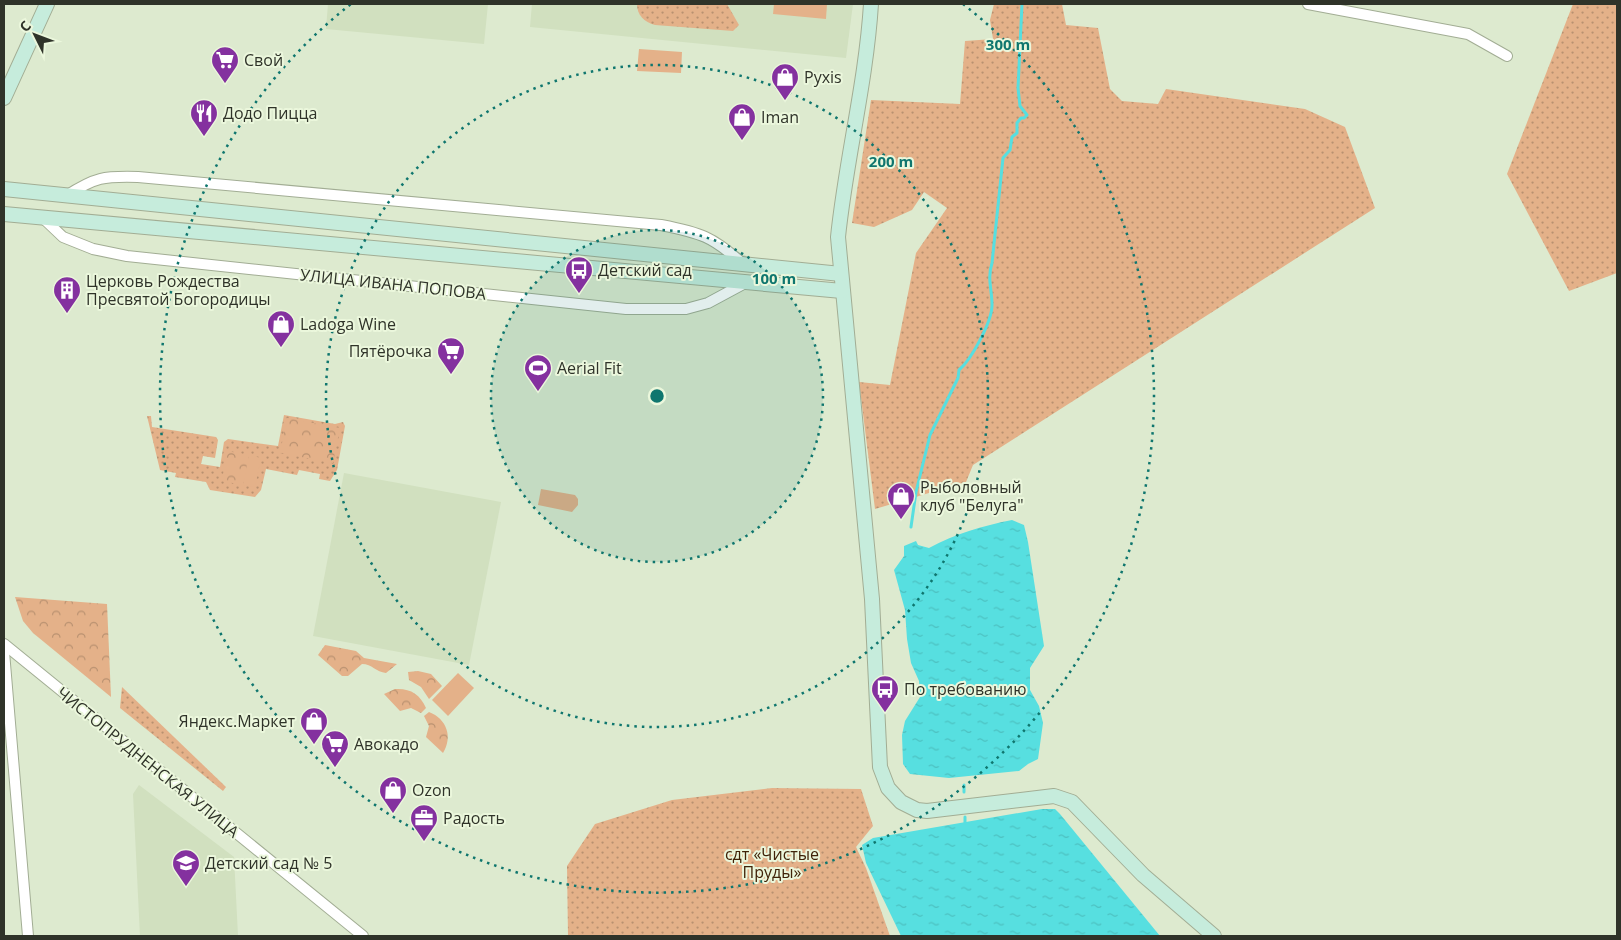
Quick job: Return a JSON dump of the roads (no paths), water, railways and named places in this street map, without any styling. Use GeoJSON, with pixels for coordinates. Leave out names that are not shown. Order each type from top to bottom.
{"type":"FeatureCollection","features":[{"type":"Feature","properties":{"kind":"main road"},"geometry":{"type":"LineString","coordinates":[[4,98],[47,4]]}},
{"type":"Feature","properties":{"kind":"main road"},"geometry":{"type":"LineString","coordinates":[[871,4],[865,67],[838,237],[872,599],[878,747],[880,766],[888,788],[909,807],[927,811],[1054,796],[1063,797],[1072,802],[1143,875],[1214,936]]}},
{"type":"Feature","properties":{"kind":"main road"},"geometry":{"type":"LineString","coordinates":[[4,189],[841,274]]}},
{"type":"Feature","properties":{"kind":"main road","name":"УЛИЦА ИВАНА ПОПОВА"},"geometry":{"type":"LineString","coordinates":[[4,214],[842,291]]}},
{"type":"Feature","properties":{"kind":"street"},"geometry":{"type":"LineString","coordinates":[[1308,4],[1468,34],[1507,56]]}},
{"type":"Feature","properties":{"kind":"street"},"geometry":{"type":"LineString","coordinates":[[66,196],[86,183],[107,176],[138,177],[661,225],[700,233],[721,244],[742,264]]}},
{"type":"Feature","properties":{"kind":"street","name":"УЛИЦА ИВАНА ПОПОВА"},"geometry":{"type":"LineString","coordinates":[[43,218],[63,237],[93,249],[127,256],[626,309],[686,310],[708,303],[747,282]]}},
{"type":"Feature","properties":{"kind":"street","name":"ЧИСТОПРУДНЕНСКАЯ УЛИЦА"},"geometry":{"type":"LineString","coordinates":[[4,644],[363,936]]}},
{"type":"Feature","properties":{"kind":"street"},"geometry":{"type":"LineString","coordinates":[[4,652],[28,936]]}},
{"type":"Feature","properties":{"kind":"water"},"geometry":{"type":"Polygon","coordinates":[[[1012,520],[1024,525],[1044,646],[1030,668],[1030,690],[1039,706],[1043,723],[1038,759],[1019,771],[949,778],[910,774],[903,764],[902,735],[905,721],[920,697],[919,681],[911,663],[905,610],[894,570],[904,556],[904,546],[916,541],[918,545],[929,548],[969,531],[1012,520]]]}},
{"type":"Feature","properties":{"kind":"water"},"geometry":{"type":"Polygon","coordinates":[[[1042,809],[1055,809],[1060,814],[1160,936],[901,936],[866,863],[862,845],[873,838],[1042,809]]]}},
{"type":"Feature","properties":{"kind":"waterway"},"geometry":{"type":"LineString","coordinates":[[911,527],[916,492],[930,435],[958,378],[959,370],[980,340],[991,312],[990,274],[1003,158],[1010,150],[1012,137],[1017,133],[1017,123],[1027,115],[1020,106],[1018,88],[1022,4]]}},
{"type":"Feature","properties":{"kind":"waterway"},"geometry":{"type":"LineString","coordinates":[[964,785],[964,792]]}},
{"type":"Feature","properties":{"kind":"waterway"},"geometry":{"type":"LineString","coordinates":[[965,817],[965,823]]}},
{"type":"Feature","properties":{"kind":"place","name":"Свой"},"geometry":{"type":"Point","coordinates":[225,84]}},
{"type":"Feature","properties":{"kind":"place","name":"Pyxis"},"geometry":{"type":"Point","coordinates":[785,101]}},
{"type":"Feature","properties":{"kind":"place","name":"Додо Пицца"},"geometry":{"type":"Point","coordinates":[204,137]}},
{"type":"Feature","properties":{"kind":"place","name":"Iman"},"geometry":{"type":"Point","coordinates":[742,141]}},
{"type":"Feature","properties":{"kind":"place","name":"Детский сад"},"geometry":{"type":"Point","coordinates":[579,294]}},
{"type":"Feature","properties":{"kind":"place","name":"Церковь Рождества Пресвятой Богородицы"},"geometry":{"type":"Point","coordinates":[67,314]}},
{"type":"Feature","properties":{"kind":"place","name":"Ladoga Wine"},"geometry":{"type":"Point","coordinates":[281,348]}},
{"type":"Feature","properties":{"kind":"place","name":"Пятёрочка"},"geometry":{"type":"Point","coordinates":[451,375]}},
{"type":"Feature","properties":{"kind":"place","name":"Aerial Fit"},"geometry":{"type":"Point","coordinates":[538,392]}},
{"type":"Feature","properties":{"kind":"place","name":"Рыболовный клуб \"Белуга\""},"geometry":{"type":"Point","coordinates":[901,520]}},
{"type":"Feature","properties":{"kind":"place","name":"По требованию"},"geometry":{"type":"Point","coordinates":[885,713]}},
{"type":"Feature","properties":{"kind":"place","name":"Яндекс.Маркет"},"geometry":{"type":"Point","coordinates":[314,745]}},
{"type":"Feature","properties":{"kind":"place","name":"Авокадо"},"geometry":{"type":"Point","coordinates":[335,768]}},
{"type":"Feature","properties":{"kind":"place","name":"Ozon"},"geometry":{"type":"Point","coordinates":[393,814]}},
{"type":"Feature","properties":{"kind":"place","name":"Радость"},"geometry":{"type":"Point","coordinates":[424,842]}},
{"type":"Feature","properties":{"kind":"place","name":"Детский сад № 5"},"geometry":{"type":"Point","coordinates":[186,887]}},
{"type":"Feature","properties":{"kind":"park label","name":"сдт «Чистые Пруды»"},"geometry":{"type":"Point","coordinates":[772,863]}}]}
